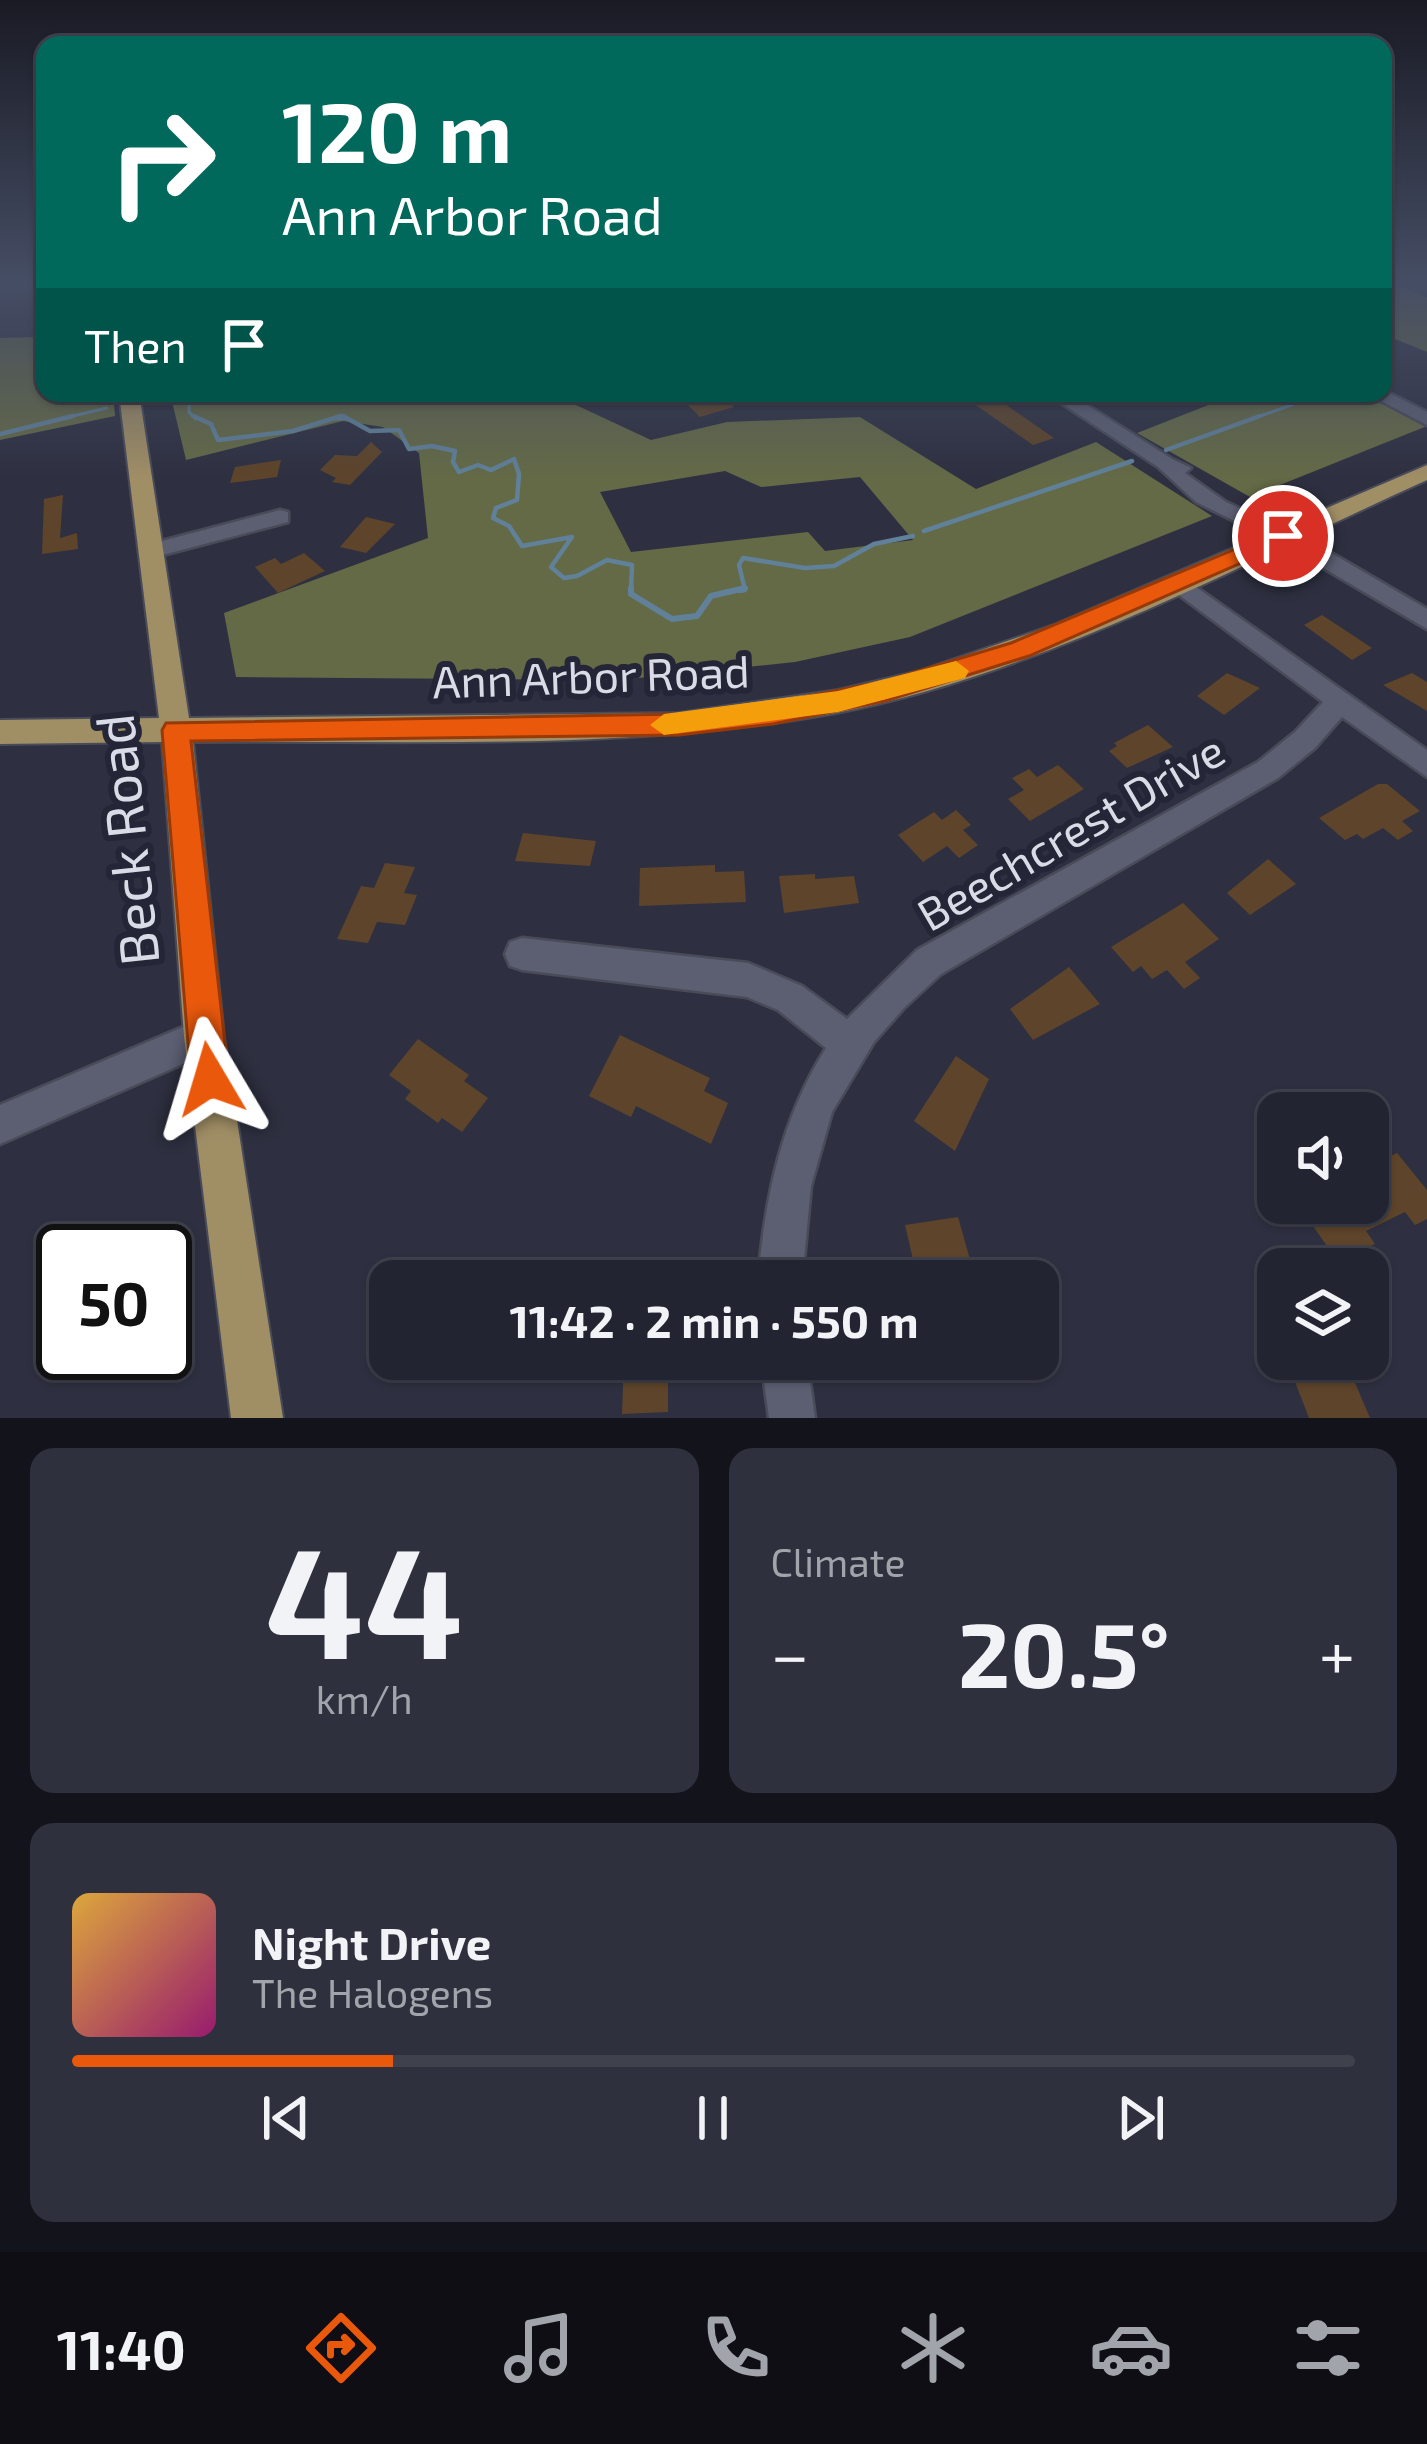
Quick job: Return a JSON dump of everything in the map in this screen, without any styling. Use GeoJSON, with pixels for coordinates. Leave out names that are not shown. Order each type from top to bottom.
{"type":"FeatureCollection","features":[{"type":"Feature","properties":{"kind":"main road","name":"Beck Road"},"geometry":{"type":"LineString","coordinates":[[130,402],[176,730],[204,1036],[256,1418]]}},
{"type":"Feature","properties":{"kind":"main road","name":"Ann Arbor Road"},"geometry":{"type":"LineString","coordinates":[[0,732],[679,724],[773,713],[885,691],[973,666],[1179,583],[1427,472]]}},
{"type":"Feature","properties":{"kind":"street"},"geometry":{"type":"LineString","coordinates":[[1392,401],[1427,418]]}},
{"type":"Feature","properties":{"kind":"street"},"geometry":{"type":"LineString","coordinates":[[1069,402],[1165,463],[1186,485],[1234,516],[1283,536],[1427,620]]}},
{"type":"Feature","properties":{"kind":"street"},"geometry":{"type":"LineString","coordinates":[[151,551],[280,517]]}},
{"type":"Feature","properties":{"kind":"street"},"geometry":{"type":"LineString","coordinates":[[1179,583],[1427,765]]}},
{"type":"Feature","properties":{"kind":"street","name":"Beechcrest Drive"},"geometry":{"type":"LineString","coordinates":[[781,1260],[800,1142],[826,1077],[848,1042],[889,995],[929,962],[1268,770],[1305,740],[1340,701]]}},
{"type":"Feature","properties":{"kind":"street"},"geometry":{"type":"LineString","coordinates":[[523,954],[748,980],[790,998],[848,1042]]}},
{"type":"Feature","properties":{"kind":"street"},"geometry":{"type":"LineString","coordinates":[[0,1125],[204,1036]]}},
{"type":"Feature","properties":{"kind":"street"},"geometry":{"type":"LineString","coordinates":[[787,1380],[793,1418]]}},
{"type":"Feature","properties":{"kind":"green space"},"geometry":{"type":"Polygon","coordinates":[[[0,347],[36,347],[36,402],[114,402],[115,416],[0,440],[0,347]]]}},
{"type":"Feature","properties":{"kind":"green space"},"geometry":{"type":"Polygon","coordinates":[[[172,402],[570,402],[651,440],[727,422],[860,417],[976,489],[1096,442],[1212,516],[910,637],[795,662],[619,680],[236,677],[224,613],[428,538],[419,453],[383,427],[343,421],[186,460],[172,402]],[[725,471],[600,492],[631,552],[808,532],[825,551],[913,540],[860,477],[761,487],[725,471]]]}},
{"type":"Feature","properties":{"kind":"green space"},"geometry":{"type":"Polygon","coordinates":[[[1216,402],[1382,402],[1427,426],[1250,497],[1137,433],[1216,402]]]}},
{"type":"Feature","properties":{"kind":"building"},"geometry":{"type":"Polygon","coordinates":[[[685,402],[729,402],[734,407],[700,417],[685,402]]]}},
{"type":"Feature","properties":{"kind":"building"},"geometry":{"type":"Polygon","coordinates":[[[971,402],[1003,402],[1054,438],[1033,445],[971,402]]]}},
{"type":"Feature","properties":{"kind":"building"},"geometry":{"type":"Polygon","coordinates":[[[371,442],[382,452],[350,485],[332,482],[336,478],[320,470],[335,455],[357,456],[371,442]]]}},
{"type":"Feature","properties":{"kind":"building"},"geometry":{"type":"Polygon","coordinates":[[[281,460],[277,477],[230,483],[235,467],[281,460]]]}},
{"type":"Feature","properties":{"kind":"building"},"geometry":{"type":"Polygon","coordinates":[[[63,495],[60,538],[77,533],[78,549],[42,554],[44,499],[63,495]]]}},
{"type":"Feature","properties":{"kind":"building"},"geometry":{"type":"Polygon","coordinates":[[[366,517],[395,524],[366,553],[340,547],[366,517]]]}},
{"type":"Feature","properties":{"kind":"building"},"geometry":{"type":"Polygon","coordinates":[[[304,553],[325,571],[278,593],[255,567],[275,558],[281,564],[304,553]]]}},
{"type":"Feature","properties":{"kind":"building"},"geometry":{"type":"Polygon","coordinates":[[[1322,615],[1372,648],[1352,660],[1304,625],[1322,615]]]}},
{"type":"Feature","properties":{"kind":"building"},"geometry":{"type":"Polygon","coordinates":[[[1227,673],[1260,688],[1224,715],[1197,696],[1227,673]]]}},
{"type":"Feature","properties":{"kind":"building"},"geometry":{"type":"Polygon","coordinates":[[[1412,673],[1427,682],[1427,711],[1383,685],[1412,673]]]}},
{"type":"Feature","properties":{"kind":"building"},"geometry":{"type":"Polygon","coordinates":[[[1148,725],[1173,747],[1127,768],[1109,751],[1117,746],[1114,743],[1148,725]]]}},
{"type":"Feature","properties":{"kind":"building"},"geometry":{"type":"Polygon","coordinates":[[[1058,765],[1084,789],[1030,821],[1008,799],[1024,790],[1012,778],[1029,769],[1037,777],[1058,765]]]}},
{"type":"Feature","properties":{"kind":"building"},"geometry":{"type":"Polygon","coordinates":[[[1378,784],[1387,784],[1420,811],[1402,821],[1413,831],[1398,840],[1383,828],[1363,839],[1357,834],[1345,840],[1319,818],[1378,784]]]}},
{"type":"Feature","properties":{"kind":"building"},"geometry":{"type":"Polygon","coordinates":[[[956,810],[971,825],[963,830],[978,845],[959,858],[947,846],[923,862],[898,835],[934,812],[942,820],[956,810]]]}},
{"type":"Feature","properties":{"kind":"building"},"geometry":{"type":"Polygon","coordinates":[[[523,833],[596,841],[590,866],[515,861],[523,833]]]}},
{"type":"Feature","properties":{"kind":"building"},"geometry":{"type":"Polygon","coordinates":[[[1268,859],[1296,884],[1250,915],[1227,893],[1268,859]]]}},
{"type":"Feature","properties":{"kind":"building"},"geometry":{"type":"Polygon","coordinates":[[[385,863],[415,867],[404,893],[417,895],[405,925],[377,922],[368,943],[337,939],[361,886],[374,888],[385,863]]]}},
{"type":"Feature","properties":{"kind":"building"},"geometry":{"type":"Polygon","coordinates":[[[715,865],[715,872],[744,871],[746,902],[639,906],[640,868],[715,865]]]}},
{"type":"Feature","properties":{"kind":"building"},"geometry":{"type":"Polygon","coordinates":[[[815,874],[815,879],[854,876],[859,903],[784,913],[779,876],[815,874]]]}},
{"type":"Feature","properties":{"kind":"building"},"geometry":{"type":"Polygon","coordinates":[[[1183,903],[1219,939],[1185,962],[1200,978],[1184,989],[1167,970],[1152,979],[1141,966],[1133,972],[1111,947],[1183,903]]]}},
{"type":"Feature","properties":{"kind":"building"},"geometry":{"type":"Polygon","coordinates":[[[1069,967],[1100,1004],[1033,1040],[1010,1009],[1069,967]]]}},
{"type":"Feature","properties":{"kind":"building"},"geometry":{"type":"Polygon","coordinates":[[[620,1035],[710,1078],[704,1091],[728,1103],[711,1144],[636,1106],[631,1117],[589,1096],[620,1035]]]}},
{"type":"Feature","properties":{"kind":"building"},"geometry":{"type":"Polygon","coordinates":[[[418,1039],[469,1075],[464,1081],[488,1098],[462,1132],[442,1118],[438,1123],[405,1099],[411,1091],[389,1075],[418,1039]]]}},
{"type":"Feature","properties":{"kind":"building"},"geometry":{"type":"Polygon","coordinates":[[[956,1056],[989,1079],[955,1151],[914,1121],[956,1056]]]}},
{"type":"Feature","properties":{"kind":"building"},"geometry":{"type":"Polygon","coordinates":[[[1397,1153],[1427,1190],[1427,1219],[1415,1225],[1405,1212],[1389,1220],[1389,1157],[1397,1153]]]}},
{"type":"Feature","properties":{"kind":"building"},"geometry":{"type":"Polygon","coordinates":[[[958,1217],[970,1260],[913,1260],[905,1225],[958,1217]]]}},
{"type":"Feature","properties":{"kind":"building"},"geometry":{"type":"Polygon","coordinates":[[[1312,1224],[1380,1224],[1366,1231],[1375,1244],[1367,1248],[1328,1248],[1312,1224]]]}},
{"type":"Feature","properties":{"kind":"building"},"geometry":{"type":"Polygon","coordinates":[[[623,1380],[668,1380],[668,1412],[622,1414],[623,1380]]]}},
{"type":"Feature","properties":{"kind":"building"},"geometry":{"type":"Polygon","coordinates":[[[1294,1380],[1354,1380],[1370,1418],[1309,1418],[1294,1380]]]}},
{"type":"Feature","properties":{"kind":"waterway"},"geometry":{"type":"LineString","coordinates":[[189,402],[193,416]]}},
{"type":"Feature","properties":{"kind":"waterway"},"geometry":{"type":"LineString","coordinates":[[1252,419],[1300,402]]}},
{"type":"Feature","properties":{"kind":"waterway"},"geometry":{"type":"LineString","coordinates":[[60,419],[107,408]]}},
{"type":"Feature","properties":{"kind":"waterway"},"geometry":{"type":"LineString","coordinates":[[0,434],[73,416]]}},
{"type":"Feature","properties":{"kind":"waterway"},"geometry":{"type":"LineString","coordinates":[[193,416],[211,424],[218,440],[293,431],[331,419]]}},
{"type":"Feature","properties":{"kind":"waterway"},"geometry":{"type":"LineString","coordinates":[[193,416],[196,419]]}},
{"type":"Feature","properties":{"kind":"waterway"},"geometry":{"type":"LineString","coordinates":[[331,419],[341,416]]}},
{"type":"Feature","properties":{"kind":"waterway"},"geometry":{"type":"LineString","coordinates":[[343,416],[370,431],[399,430],[409,449],[432,446],[455,451],[453,462],[459,472],[478,465],[491,470],[514,459],[519,474],[517,500],[496,508],[493,518],[509,526],[522,546],[572,537],[551,567],[564,578],[607,560],[632,565],[631,591]]}},
{"type":"Feature","properties":{"kind":"waterway"},"geometry":{"type":"LineString","coordinates":[[1166,450],[1260,416]]}},
{"type":"Feature","properties":{"kind":"waterway"},"geometry":{"type":"LineString","coordinates":[[331,419],[348,419]]}},
{"type":"Feature","properties":{"kind":"waterway"},"geometry":{"type":"LineString","coordinates":[[924,531],[1132,461]]}},
{"type":"Feature","properties":{"kind":"waterway"},"geometry":{"type":"LineString","coordinates":[[745,588],[739,565],[743,558],[805,568],[834,566],[874,544],[913,536]]}},
{"type":"Feature","properties":{"kind":"waterway"},"geometry":{"type":"LineString","coordinates":[[631,591],[672,619],[697,616],[711,596],[745,588]]}},
{"type":"Feature","properties":{"kind":"waterway"},"geometry":{"type":"LineString","coordinates":[[740,591],[745,588]]}},
{"type":"Feature","properties":{"kind":"slow traffic"},"geometry":{"type":"LineString","coordinates":[[664,725],[838,701],[956,671]]}},
{"type":"Feature","properties":{"kind":"route"},"geometry":{"type":"LineString","coordinates":[[210,1079],[176,730],[679,724],[773,713],[885,691],[1020,650],[1283,536]]}}]}
